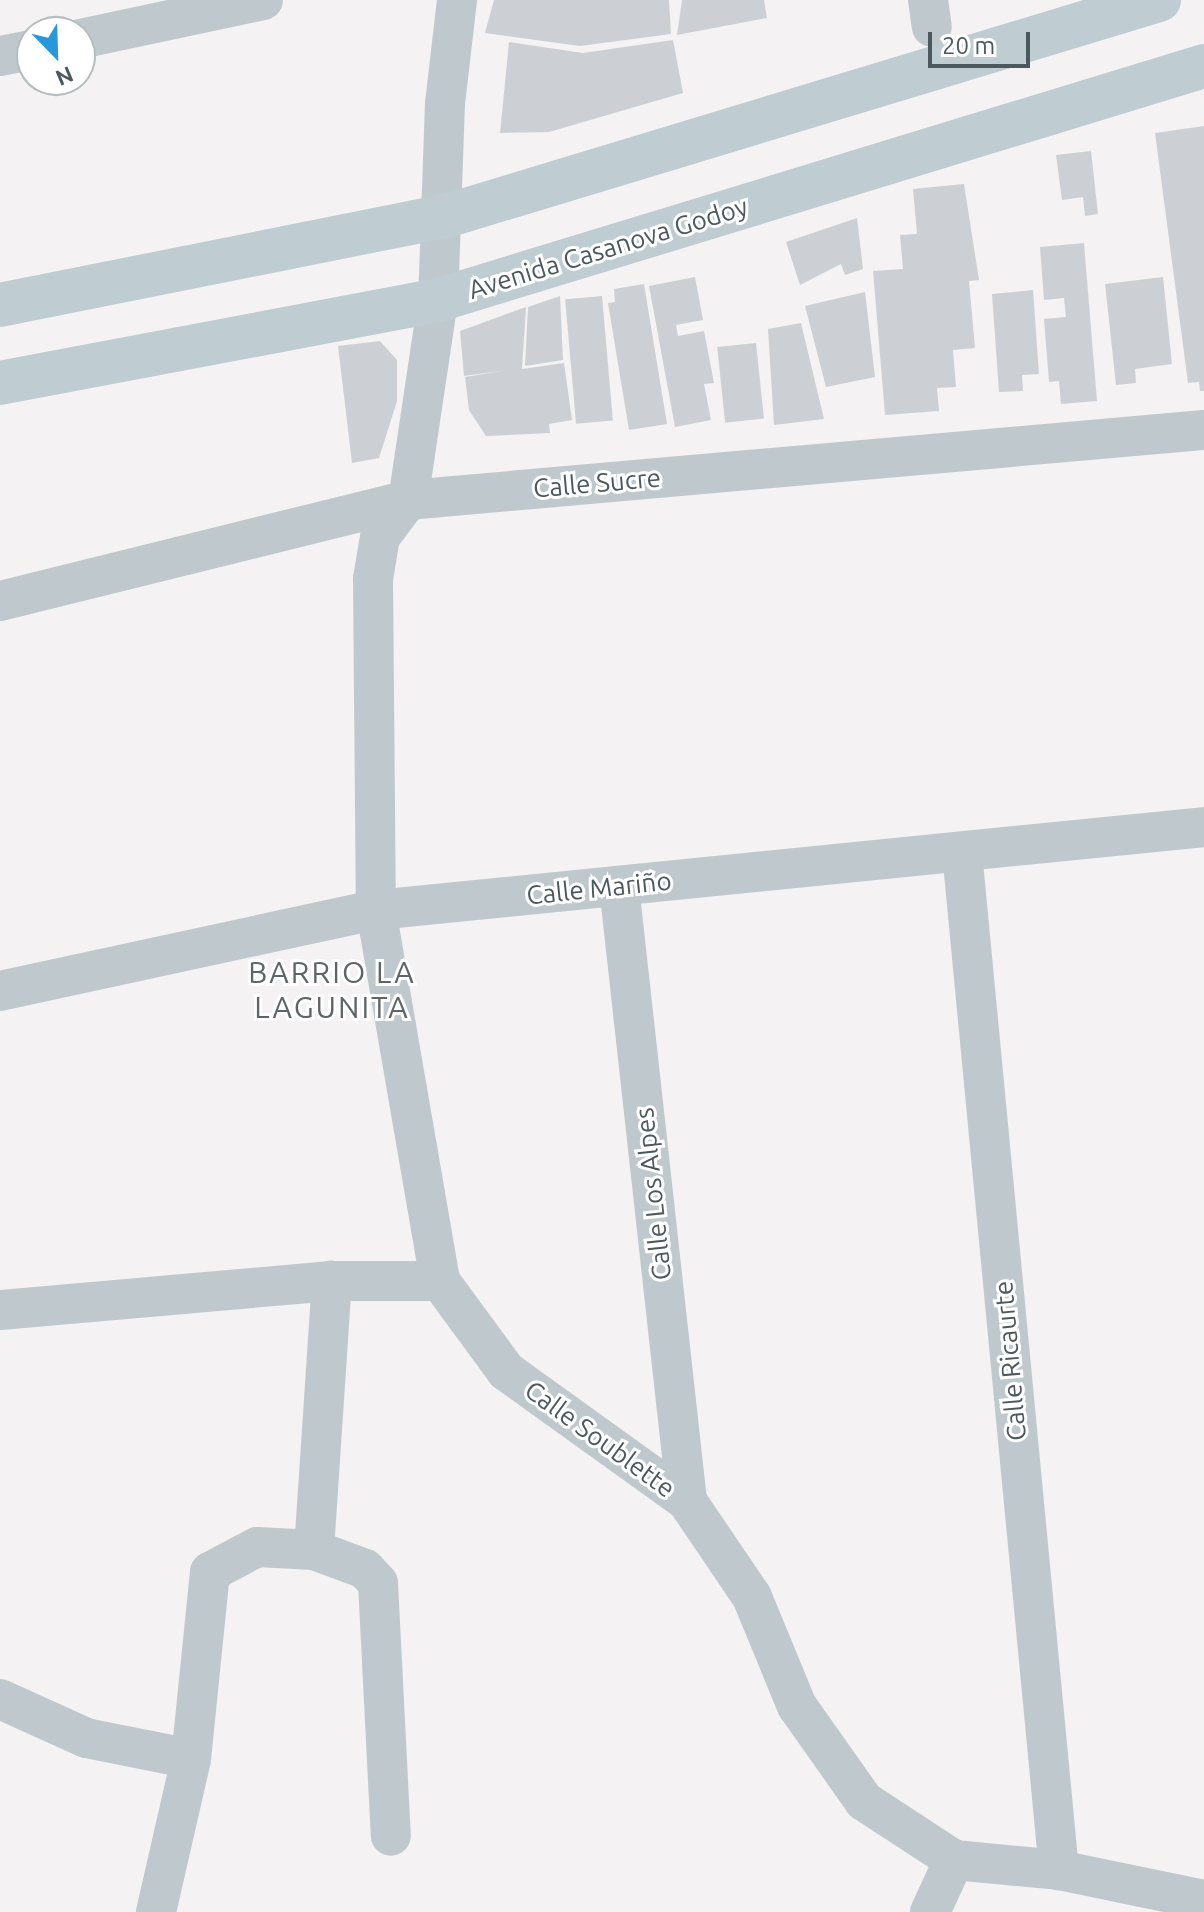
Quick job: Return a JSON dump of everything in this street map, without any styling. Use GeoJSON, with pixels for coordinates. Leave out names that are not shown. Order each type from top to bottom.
{"type":"FeatureCollection","features":[{"type":"Feature","properties":{"kind":"street"},"geometry":{"type":"LineString","coordinates":[[96,36],[263,0]]}},
{"type":"Feature","properties":{"kind":"street"},"geometry":{"type":"LineString","coordinates":[[0,1310],[332,1281],[440,1281],[376,910],[373,579],[380,537],[408,500],[438,300],[446,216],[445,103],[457,0]]}},
{"type":"Feature","properties":{"kind":"street"},"geometry":{"type":"LineString","coordinates":[[0,305],[446,216],[1159,0]]}},
{"type":"Feature","properties":{"kind":"street","name":"Avenida Casanova Godoy"},"geometry":{"type":"LineString","coordinates":[[0,383],[438,300],[1204,66]]}},
{"type":"Feature","properties":{"kind":"street","name":"Calle Sucre"},"geometry":{"type":"LineString","coordinates":[[0,601],[408,500],[1204,430]]}},
{"type":"Feature","properties":{"kind":"street","name":"Calle Mariño"},"geometry":{"type":"LineString","coordinates":[[0,991],[376,910],[1204,827]]}},
{"type":"Feature","properties":{"kind":"street","name":"Calle Ricaurte"},"geometry":{"type":"LineString","coordinates":[[962,852],[1059,1870]]}},
{"type":"Feature","properties":{"kind":"street","name":"Calle Los Alpes"},"geometry":{"type":"LineString","coordinates":[[619,886],[687,1501]]}},
{"type":"Feature","properties":{"kind":"street"},"geometry":{"type":"LineString","coordinates":[[314,1550],[332,1281]]}},
{"type":"Feature","properties":{"kind":"street","name":"Calle Soublette"},"geometry":{"type":"LineString","coordinates":[[440,1281],[506,1371],[687,1501],[752,1597],[797,1706],[864,1801],[954,1860],[1059,1870],[1204,1900]]}},
{"type":"Feature","properties":{"kind":"street"},"geometry":{"type":"LineString","coordinates":[[156,1912],[191,1759],[210,1572],[257,1547],[314,1550],[365,1569],[378,1583],[391,1836]]}},
{"type":"Feature","properties":{"kind":"street"},"geometry":{"type":"LineString","coordinates":[[0,1699],[86,1738],[191,1759]]}},
{"type":"Feature","properties":{"kind":"street"},"geometry":{"type":"LineString","coordinates":[[930,1912],[954,1860]]}},
{"type":"Feature","properties":{"kind":"building"},"geometry":{"type":"Polygon","coordinates":[[[494,0],[669,0],[671,34],[580,46],[485,33],[494,0]]]}},
{"type":"Feature","properties":{"kind":"building"},"geometry":{"type":"Polygon","coordinates":[[[682,0],[764,0],[767,18],[677,35],[682,0]]]}},
{"type":"Feature","properties":{"kind":"building"},"geometry":{"type":"Polygon","coordinates":[[[673,40],[683,93],[549,132],[500,133],[509,42],[583,53],[673,40]]]}},
{"type":"Feature","properties":{"kind":"building"},"geometry":{"type":"Polygon","coordinates":[[[1204,126],[1204,391],[1200,391],[1199,382],[1188,383],[1155,133],[1204,126]]]}},
{"type":"Feature","properties":{"kind":"building"},"geometry":{"type":"Polygon","coordinates":[[[1091,151],[1098,214],[1085,216],[1083,197],[1062,200],[1056,155],[1091,151]]]}},
{"type":"Feature","properties":{"kind":"building"},"geometry":{"type":"Polygon","coordinates":[[[964,184],[979,280],[969,281],[975,348],[953,350],[956,387],[937,388],[939,411],[885,415],[873,271],[903,269],[900,235],[917,234],[913,189],[964,184]]]}},
{"type":"Feature","properties":{"kind":"building"},"geometry":{"type":"Polygon","coordinates":[[[857,218],[863,269],[845,275],[841,264],[800,285],[786,242],[857,218]]]}},
{"type":"Feature","properties":{"kind":"building"},"geometry":{"type":"Polygon","coordinates":[[[1084,243],[1097,401],[1061,404],[1059,381],[1049,382],[1044,319],[1066,317],[1064,298],[1044,300],[1040,247],[1084,243]]]}},
{"type":"Feature","properties":{"kind":"building"},"geometry":{"type":"Polygon","coordinates":[[[695,277],[703,320],[676,325],[678,336],[704,331],[714,383],[704,384],[711,420],[675,427],[649,286],[695,277]]]}},
{"type":"Feature","properties":{"kind":"building"},"geometry":{"type":"Polygon","coordinates":[[[1163,277],[1172,364],[1135,369],[1136,383],[1116,385],[1105,284],[1163,277]]]}},
{"type":"Feature","properties":{"kind":"building"},"geometry":{"type":"Polygon","coordinates":[[[644,284],[667,424],[629,430],[608,303],[615,302],[614,289],[644,284]]]}},
{"type":"Feature","properties":{"kind":"building"},"geometry":{"type":"Polygon","coordinates":[[[1033,290],[1039,374],[1022,375],[1023,391],[999,392],[992,294],[1033,290]]]}},
{"type":"Feature","properties":{"kind":"building"},"geometry":{"type":"Polygon","coordinates":[[[865,292],[875,377],[826,387],[805,306],[865,292]]]}},
{"type":"Feature","properties":{"kind":"building"},"geometry":{"type":"Polygon","coordinates":[[[560,296],[563,360],[525,366],[528,307],[560,296]]]}},
{"type":"Feature","properties":{"kind":"building"},"geometry":{"type":"Polygon","coordinates":[[[602,296],[613,421],[576,424],[565,299],[602,296]]]}},
{"type":"Feature","properties":{"kind":"building"},"geometry":{"type":"Polygon","coordinates":[[[526,307],[522,369],[564,363],[572,420],[549,424],[550,433],[486,436],[469,410],[465,377],[507,370],[464,376],[460,331],[526,307]]]}},
{"type":"Feature","properties":{"kind":"building"},"geometry":{"type":"Polygon","coordinates":[[[801,323],[824,419],[774,425],[768,329],[801,323]]]}},
{"type":"Feature","properties":{"kind":"building"},"geometry":{"type":"Polygon","coordinates":[[[380,341],[397,360],[397,401],[379,458],[352,463],[338,346],[380,341]]]}},
{"type":"Feature","properties":{"kind":"building"},"geometry":{"type":"Polygon","coordinates":[[[756,343],[764,419],[725,423],[717,347],[756,343]]]}},
{"type":"Feature","properties":{"kind":"district","name":"BARRIO LA LAGUNITA"},"geometry":{"type":"Point","coordinates":[332,989]}}]}
